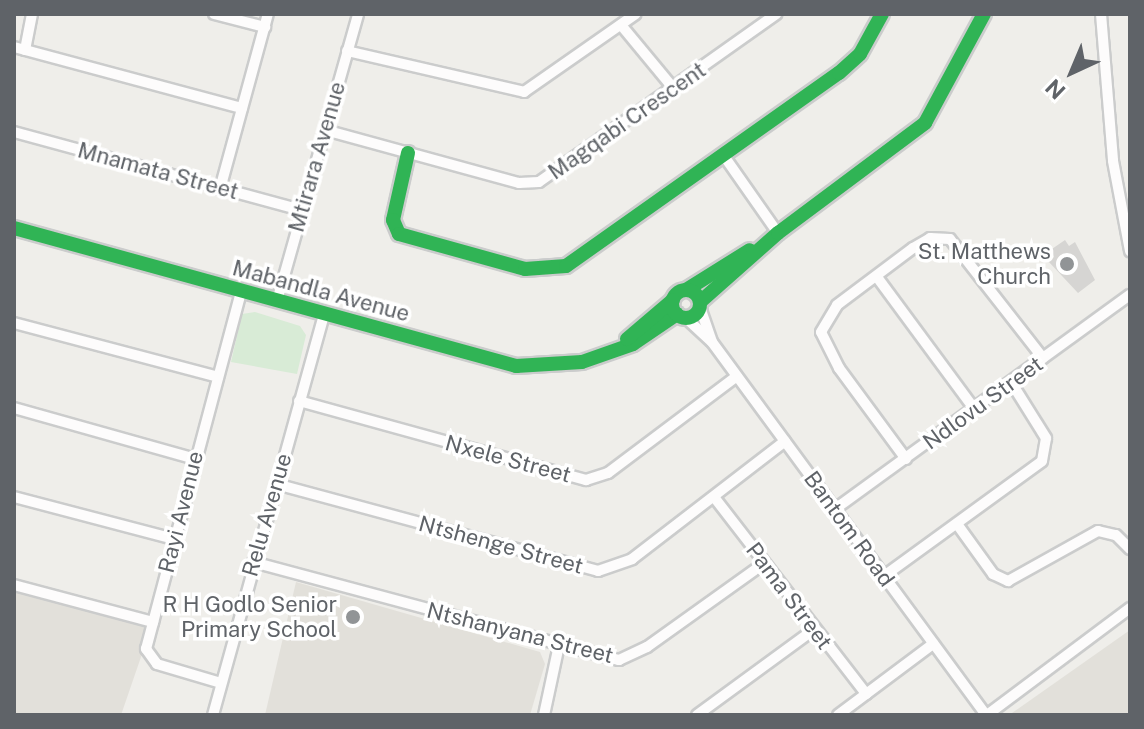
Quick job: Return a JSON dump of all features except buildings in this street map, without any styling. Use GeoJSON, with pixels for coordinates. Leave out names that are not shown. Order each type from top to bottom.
{"type":"FeatureCollection","features":[{"type":"Feature","properties":{"kind":"street"},"geometry":{"type":"LineString","coordinates":[[32,14],[19,49],[242,108]]}},
{"type":"Feature","properties":{"kind":"street"},"geometry":{"type":"LineString","coordinates":[[214,14],[265,27]]}},
{"type":"Feature","properties":{"kind":"street"},"geometry":{"type":"LineString","coordinates":[[220,189],[268,14]]}},
{"type":"Feature","properties":{"kind":"street","name":"Mtirara Avenue"},"geometry":{"type":"LineString","coordinates":[[277,301],[358,14]]}},
{"type":"Feature","properties":{"kind":"street"},"geometry":{"type":"LineString","coordinates":[[347,51],[524,92],[636,14]]}},
{"type":"Feature","properties":{"kind":"street","name":"Magqabi Crescent"},"geometry":{"type":"LineString","coordinates":[[325,130],[519,183],[539,182],[776,14]]}},
{"type":"Feature","properties":{"kind":"street"},"geometry":{"type":"LineString","coordinates":[[408,153],[393,220],[396,232],[540,271],[582,258],[853,62],[882,14]]}},
{"type":"Feature","properties":{"kind":"street"},"geometry":{"type":"LineString","coordinates":[[679,311],[700,305],[774,237],[925,123],[984,14]]}},
{"type":"Feature","properties":{"kind":"street"},"geometry":{"type":"LineString","coordinates":[[1101,14],[1113,161],[1130,251]]}},
{"type":"Feature","properties":{"kind":"street"},"geometry":{"type":"LineString","coordinates":[[621,25],[674,89]]}},
{"type":"Feature","properties":{"kind":"street","name":"Mnamata Street"},"geometry":{"type":"LineString","coordinates":[[14,132],[302,210]]}},
{"type":"Feature","properties":{"kind":"street"},"geometry":{"type":"LineString","coordinates":[[724,156],[774,237]]}},
{"type":"Feature","properties":{"kind":"street","name":"Mabandla Avenue"},"geometry":{"type":"LineString","coordinates":[[14,228],[516,366],[558,366],[617,348],[679,311]]}},
{"type":"Feature","properties":{"kind":"street"},"geometry":{"type":"LineString","coordinates":[[679,311],[686,290],[774,237]]}},
{"type":"Feature","properties":{"kind":"street"},"geometry":{"type":"LineString","coordinates":[[906,459],[822,340],[830,312],[877,277],[930,238],[950,239],[1043,358]]}},
{"type":"Feature","properties":{"kind":"street"},"geometry":{"type":"LineString","coordinates":[[877,277],[975,410]]}},
{"type":"Feature","properties":{"kind":"street"},"geometry":{"type":"LineString","coordinates":[[686,290],[700,305]]}},
{"type":"Feature","properties":{"kind":"street","name":"Rayi Avenue"},"geometry":{"type":"LineString","coordinates":[[221,683],[151,661],[146,649],[241,292]]}},
{"type":"Feature","properties":{"kind":"street","name":"Ndlovu Street"},"geometry":{"type":"LineString","coordinates":[[835,509],[1130,295]]}},
{"type":"Feature","properties":{"kind":"street","name":"Bantom Road"},"geometry":{"type":"LineString","coordinates":[[700,305],[712,342]]}},
{"type":"Feature","properties":{"kind":"street","name":"Bantom Road"},"geometry":{"type":"LineString","coordinates":[[679,311],[712,342],[986,715]]}},
{"type":"Feature","properties":{"kind":"street","name":"Relu Avenue"},"geometry":{"type":"LineString","coordinates":[[213,715],[324,315]]}},
{"type":"Feature","properties":{"kind":"street"},"geometry":{"type":"LineString","coordinates":[[14,323],[218,377]]}},
{"type":"Feature","properties":{"kind":"street","name":"Nxele Street"},"geometry":{"type":"LineString","coordinates":[[299,401],[586,480],[608,473],[737,376]]}},
{"type":"Feature","properties":{"kind":"street"},"geometry":{"type":"LineString","coordinates":[[884,576],[1034,469],[1045,453],[1042,429],[1011,382]]}},
{"type":"Feature","properties":{"kind":"street"},"geometry":{"type":"LineString","coordinates":[[14,408],[195,459]]}},
{"type":"Feature","properties":{"kind":"street","name":"Ntshenge Street"},"geometry":{"type":"LineString","coordinates":[[276,484],[598,571],[632,559],[785,441]]}},
{"type":"Feature","properties":{"kind":"street"},"geometry":{"type":"LineString","coordinates":[[14,497],[174,539]]}},
{"type":"Feature","properties":{"kind":"street","name":"Pama Street"},"geometry":{"type":"LineString","coordinates":[[714,497],[813,630],[866,694]]}},
{"type":"Feature","properties":{"kind":"street"},"geometry":{"type":"LineString","coordinates":[[957,524],[993,574],[1008,581],[1098,531],[1116,535],[1130,549]]}},
{"type":"Feature","properties":{"kind":"street","name":"Ntshanyana Street"},"geometry":{"type":"LineString","coordinates":[[253,562],[559,645],[627,659],[763,564]]}},
{"type":"Feature","properties":{"kind":"street"},"geometry":{"type":"LineString","coordinates":[[14,585],[153,622]]}},
{"type":"Feature","properties":{"kind":"street"},"geometry":{"type":"LineString","coordinates":[[986,715],[1130,608]]}},
{"type":"Feature","properties":{"kind":"street"},"geometry":{"type":"LineString","coordinates":[[697,715],[813,630]]}},
{"type":"Feature","properties":{"kind":"street"},"geometry":{"type":"LineString","coordinates":[[838,715],[933,644]]}},
{"type":"Feature","properties":{"kind":"street"},"geometry":{"type":"LineString","coordinates":[[544,715],[559,645]]}},
{"type":"Feature","properties":{"kind":"shaded area","name":"R H Godlo Senior Primary School"},"geometry":{"type":"Polygon","coordinates":[[[296,582],[540,652],[545,664],[530,715],[265,715],[296,582]]]}},
{"type":"Feature","properties":{"kind":"shaded area"},"geometry":{"type":"Polygon","coordinates":[[[14,585],[153,622],[121,715],[14,715],[14,585]]]}},
{"type":"Feature","properties":{"kind":"shaded area"},"geometry":{"type":"Polygon","coordinates":[[[1130,630],[1130,715],[1011,715],[1012,713],[1130,630]]]}},
{"type":"Feature","properties":{"kind":"green space"},"geometry":{"type":"Polygon","coordinates":[[[255,312],[300,326],[306,335],[297,374],[231,362],[242,314],[255,312]]]}},
{"type":"Feature","properties":{"kind":"traffic: fast"},"geometry":{"type":"LineString","coordinates":[[408,153],[393,220],[399,234],[525,269],[566,266],[839,73],[860,54],[882,14]]}},
{"type":"Feature","properties":{"kind":"traffic: fast"},"geometry":{"type":"LineString","coordinates":[[700,302],[778,233],[925,123],[984,14]]}},
{"type":"Feature","properties":{"kind":"traffic: fast"},"geometry":{"type":"LineString","coordinates":[[14,228],[516,366],[582,362],[633,344],[677,314]]}},
{"type":"Feature","properties":{"kind":"traffic: fast"},"geometry":{"type":"LineString","coordinates":[[686,290],[750,250]]}},
{"type":"Feature","properties":{"kind":"traffic: fast"},"geometry":{"type":"LineString","coordinates":[[686,290],[696,294],[700,304],[696,314],[686,318],[676,314],[672,304],[676,294],[686,290]]}},
{"type":"Feature","properties":{"kind":"traffic: fast"},"geometry":{"type":"LineString","coordinates":[[627,339],[673,300]]}},
{"type":"Feature","properties":{"kind":"place","name":"St. Matthews Church"},"geometry":{"type":"Point","coordinates":[1067,264]}},
{"type":"Feature","properties":{"kind":"place","name":"R H Godlo Senior Primary School"},"geometry":{"type":"Point","coordinates":[353,617]}}]}
